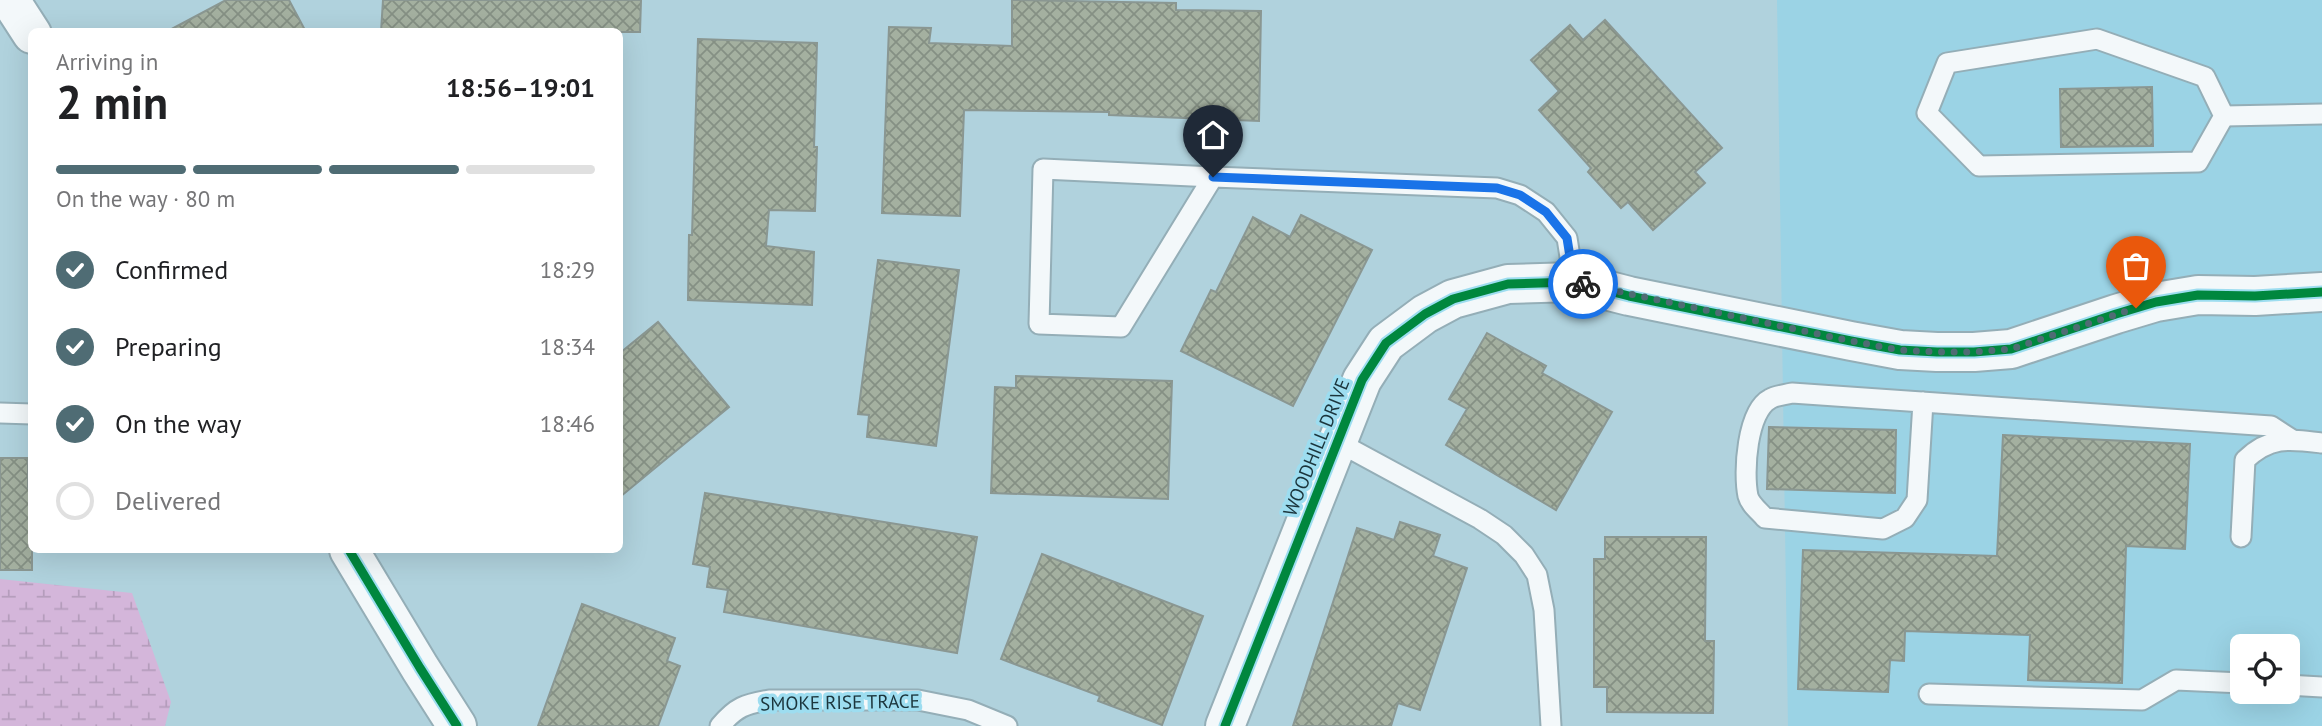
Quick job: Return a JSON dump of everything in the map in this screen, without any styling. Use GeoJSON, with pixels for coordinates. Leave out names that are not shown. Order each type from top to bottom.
{"type":"FeatureCollection","features":[{"type":"Feature","properties":{"kind":"street"},"geometry":{"type":"LineString","coordinates":[[10,0],[28,28]]}},
{"type":"Feature","properties":{"kind":"street","name":"WOODHILL DRIVE"},"geometry":{"type":"LineString","coordinates":[[1225,726],[1362,380],[1387,343],[1424,314],[1453,299],[1508,284],[1574,282],[1629,296],[1900,350],[1974,352],[2011,349],[2143,306],[2199,295],[2255,296],[2322,292]]}},
{"type":"Feature","properties":{"kind":"street"},"geometry":{"type":"LineString","coordinates":[[351,553],[457,726]]}},
{"type":"Feature","properties":{"kind":"lane"},"geometry":{"type":"LineString","coordinates":[[2097,39],[2205,77],[2224,116],[2199,162],[1979,166],[1927,113],[1947,63],[2097,39]]}},
{"type":"Feature","properties":{"kind":"lane"},"geometry":{"type":"LineString","coordinates":[[2224,116],[2322,114]]}},
{"type":"Feature","properties":{"kind":"lane"},"geometry":{"type":"LineString","coordinates":[[1213,177],[1121,327],[1039,324],[1043,169],[1497,188],[1520,195],[1546,212],[1567,238],[1574,282]]}},
{"type":"Feature","properties":{"kind":"lane"},"geometry":{"type":"LineString","coordinates":[[1923,402],[1917,500],[1905,518],[1883,529],[1765,518],[1749,499],[1746,476],[1750,435],[1756,414],[1769,399],[1792,393],[1923,402],[2271,426],[2291,439]]}},
{"type":"Feature","properties":{"kind":"lane"},"geometry":{"type":"LineString","coordinates":[[1,412],[28,414]]}},
{"type":"Feature","properties":{"kind":"lane"},"geometry":{"type":"LineString","coordinates":[[2241,537],[2245,460],[2259,447],[2291,439],[2322,443]]}},
{"type":"Feature","properties":{"kind":"lane"},"geometry":{"type":"LineString","coordinates":[[1336,441],[1480,519],[1504,535],[1524,555],[1537,575],[1544,610],[1551,726]]}},
{"type":"Feature","properties":{"kind":"lane"},"geometry":{"type":"LineString","coordinates":[[1929,694],[2142,700],[2176,681],[2230,683]]}},
{"type":"Feature","properties":{"kind":"lane"},"geometry":{"type":"LineString","coordinates":[[2300,686],[2322,687]]}},
{"type":"Feature","properties":{"kind":"lane","name":"SMOKE RISE TRACE"},"geometry":{"type":"LineString","coordinates":[[720,726],[733,711],[748,703],[769,700],[918,700],[968,710],[1007,726]]}},
{"type":"Feature","properties":{"kind":"shaded area"},"geometry":{"type":"Polygon","coordinates":[[[1777,0],[2322,0],[2322,726],[1788,726],[1777,0]]]}},
{"type":"Feature","properties":{"kind":"green space"},"geometry":{"type":"Polygon","coordinates":[[[0,579],[132,593],[171,702],[165,726],[0,726],[0,579]]]}},
{"type":"Feature","properties":{"kind":"building"},"geometry":{"type":"Polygon","coordinates":[[[226,0],[289,0],[304,28],[174,28],[226,0]]]}},
{"type":"Feature","properties":{"kind":"building"},"geometry":{"type":"Polygon","coordinates":[[[383,0],[641,0],[640,32],[623,32],[623,28],[381,28],[383,0]]]}},
{"type":"Feature","properties":{"kind":"building"},"geometry":{"type":"Polygon","coordinates":[[[1012,0],[1176,3],[1176,10],[1261,11],[1259,121],[1109,115],[1109,112],[964,110],[960,216],[882,213],[889,27],[931,28],[929,43],[1012,46],[1012,0]]]}},
{"type":"Feature","properties":{"kind":"building"},"geometry":{"type":"Polygon","coordinates":[[[1605,20],[1722,148],[1695,172],[1705,183],[1653,230],[1628,202],[1621,208],[1588,172],[1591,168],[1539,110],[1559,91],[1531,60],[1570,25],[1583,40],[1605,20]]]}},
{"type":"Feature","properties":{"kind":"building"},"geometry":{"type":"Polygon","coordinates":[[[698,39],[817,43],[815,211],[769,210],[766,246],[814,252],[812,305],[688,300],[698,39]]]}},
{"type":"Feature","properties":{"kind":"building"},"geometry":{"type":"Polygon","coordinates":[[[2152,87],[2153,146],[2061,147],[2060,89],[2152,87]]]}},
{"type":"Feature","properties":{"kind":"building"},"geometry":{"type":"Polygon","coordinates":[[[1301,215],[1372,250],[1293,406],[1181,351],[1211,290],[1216,292],[1253,217],[1290,237],[1301,215]]]}},
{"type":"Feature","properties":{"kind":"building"},"geometry":{"type":"Polygon","coordinates":[[[878,260],[959,270],[936,446],[867,437],[869,415],[858,414],[878,260]]]}},
{"type":"Feature","properties":{"kind":"building"},"geometry":{"type":"Polygon","coordinates":[[[658,322],[729,407],[623,495],[623,351],[658,322]]]}},
{"type":"Feature","properties":{"kind":"building"},"geometry":{"type":"Polygon","coordinates":[[[1487,333],[1546,366],[1542,373],[1612,412],[1556,510],[1446,445],[1467,409],[1449,399],[1487,333]]]}},
{"type":"Feature","properties":{"kind":"building"},"geometry":{"type":"Polygon","coordinates":[[[1016,376],[1172,381],[1168,499],[991,493],[995,387],[1016,388],[1016,376]]]}},
{"type":"Feature","properties":{"kind":"building"},"geometry":{"type":"Polygon","coordinates":[[[1769,427],[1896,430],[1895,493],[1767,489],[1769,427]]]}},
{"type":"Feature","properties":{"kind":"building"},"geometry":{"type":"Polygon","coordinates":[[[2003,435],[2190,444],[2185,549],[2126,546],[2122,683],[2028,680],[2030,635],[1905,631],[1904,661],[1890,660],[1888,692],[1798,689],[1803,550],[1997,556],[2003,435]]]}},
{"type":"Feature","properties":{"kind":"building"},"geometry":{"type":"Polygon","coordinates":[[[0,458],[28,458],[28,553],[32,553],[32,570],[0,570],[0,458]]]}},
{"type":"Feature","properties":{"kind":"building"},"geometry":{"type":"Polygon","coordinates":[[[705,493],[977,537],[957,653],[724,612],[728,590],[707,587],[710,567],[693,564],[705,493]]]}},
{"type":"Feature","properties":{"kind":"building"},"geometry":{"type":"Polygon","coordinates":[[[1400,522],[1440,535],[1433,556],[1467,568],[1420,710],[1398,703],[1391,726],[1293,726],[1357,528],[1394,540],[1400,522]]]}},
{"type":"Feature","properties":{"kind":"building"},"geometry":{"type":"Polygon","coordinates":[[[1605,537],[1706,537],[1705,641],[1714,641],[1713,713],[1607,712],[1607,687],[1594,687],[1594,559],[1605,559],[1605,537]]]}},
{"type":"Feature","properties":{"kind":"building"},"geometry":{"type":"Polygon","coordinates":[[[1042,554],[1203,616],[1162,725],[1098,701],[1100,696],[1001,659],[1042,554]]]}},
{"type":"Feature","properties":{"kind":"building"},"geometry":{"type":"Polygon","coordinates":[[[582,604],[675,638],[667,661],[680,666],[658,726],[538,726],[582,604]]]}},
{"type":"Feature","properties":{"kind":"cycle path"},"geometry":{"type":"LineString","coordinates":[[1225,726],[1362,380],[1386,343],[1425,314],[1453,299],[1508,284],[1574,282],[1629,296],[1900,350],[1974,352],[2011,349],[2156,302],[2198,295],[2255,296],[2322,292]]}},
{"type":"Feature","properties":{"kind":"cycle path"},"geometry":{"type":"LineString","coordinates":[[351,553],[457,726]]}},
{"type":"Feature","properties":{"kind":"way so far"},"geometry":{"type":"LineString","coordinates":[[1583,284],[1629,296],[1851,341],[1900,350],[1937,352],[2011,349],[2136,308]]}},
{"type":"Feature","properties":{"kind":"route"},"geometry":{"type":"LineString","coordinates":[[1213,177],[1497,188],[1520,195],[1546,212],[1567,238],[1574,282],[1583,284]]}}]}
